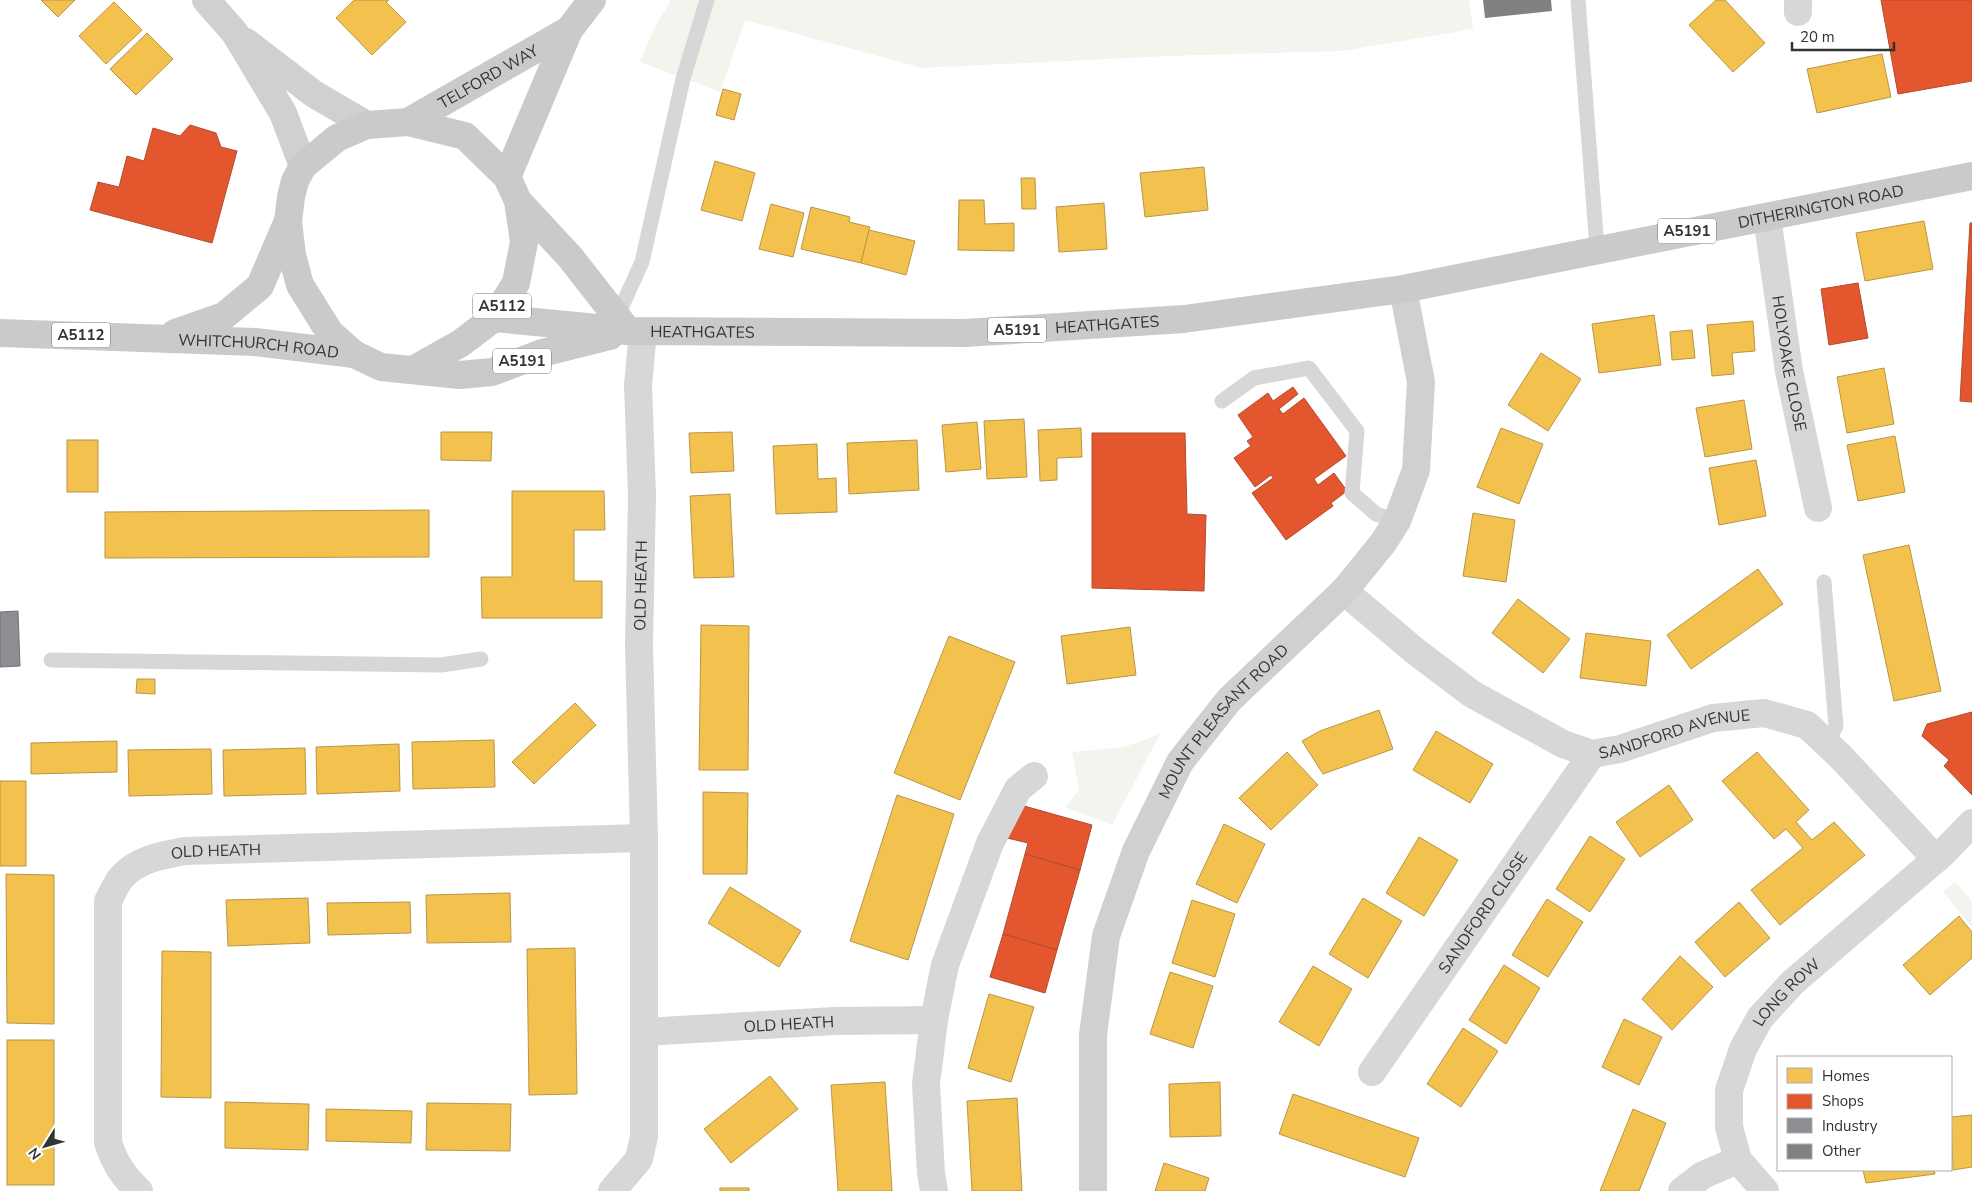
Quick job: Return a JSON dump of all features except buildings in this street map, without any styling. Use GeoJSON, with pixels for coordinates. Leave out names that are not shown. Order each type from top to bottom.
{"type":"FeatureCollection","features":[{"type":"Feature","properties":{"kind":"main road","name":"TELFORD WAY"},"geometry":{"type":"LineString","coordinates":[[513,189],[569,30],[592,0]]}},
{"type":"Feature","properties":{"kind":"main road","name":"TELFORD WAY"},"geometry":{"type":"LineString","coordinates":[[408,122],[569,30]]}},
{"type":"Feature","properties":{"kind":"main road","name":"A5112"},"geometry":{"type":"LineString","coordinates":[[408,122],[465,136],[513,189],[524,242],[516,283],[494,318],[461,343],[413,370],[381,367],[354,354],[330,333],[300,285],[292,256],[288,222],[295,181],[303,166],[336,138],[367,125],[408,122]]}},
{"type":"Feature","properties":{"kind":"main road","name":"DITHERINGTON ROAD"},"geometry":{"type":"LineString","coordinates":[[1403,289],[1597,248],[1972,176]]}},
{"type":"Feature","properties":{"kind":"main road"},"geometry":{"type":"LineString","coordinates":[[513,189],[629,326]]}},
{"type":"Feature","properties":{"kind":"main road","name":"WHITCHURCH ROAD"},"geometry":{"type":"LineString","coordinates":[[163,338],[224,316],[260,286],[288,222]]}},
{"type":"Feature","properties":{"kind":"main road","name":"HEATHGATES"},"geometry":{"type":"LineString","coordinates":[[494,318],[629,326],[966,333],[1184,319],[1403,289]]}},
{"type":"Feature","properties":{"kind":"main road","name":"A5191"},"geometry":{"type":"LineString","coordinates":[[413,370],[460,375],[492,372],[542,353],[629,326]]}},
{"type":"Feature","properties":{"kind":"main road","name":"WHITCHURCH ROAD"},"geometry":{"type":"LineString","coordinates":[[0,333],[255,342],[354,354]]}},
{"type":"Feature","properties":{"kind":"street"},"geometry":{"type":"LineString","coordinates":[[206,0],[235,33],[283,113],[303,166]]}},
{"type":"Feature","properties":{"kind":"street"},"geometry":{"type":"LineString","coordinates":[[235,33],[314,94],[367,125]]}},
{"type":"Feature","properties":{"kind":"street","name":"HOLYOAKE CLOSE"},"geometry":{"type":"LineString","coordinates":[[1766,217],[1789,371],[1818,508]]}},
{"type":"Feature","properties":{"kind":"street","name":"MOUNT PLEASANT ROAD"},"geometry":{"type":"LineString","coordinates":[[1093,1191],[1093,1035],[1106,936],[1136,851],[1180,762],[1229,700],[1344,591],[1383,543],[1397,521],[1416,470],[1421,382],[1403,289]]}},
{"type":"Feature","properties":{"kind":"street","name":"OLD HEATH"},"geometry":{"type":"LineString","coordinates":[[612,1191],[639,1159],[644,1137],[644,838],[638,645],[642,495],[638,385],[629,326]]}},
{"type":"Feature","properties":{"kind":"street","name":"SANDFORD AVENUE"},"geometry":{"type":"LineString","coordinates":[[1344,591],[1415,651],[1472,694],[1563,744],[1592,754],[1620,749],[1713,718],[1764,713],[1807,725],[1936,859]]}},
{"type":"Feature","properties":{"kind":"street","name":"SANDFORD CLOSE"},"geometry":{"type":"LineString","coordinates":[[1372,1072],[1592,754]]}},
{"type":"Feature","properties":{"kind":"street"},"geometry":{"type":"LineString","coordinates":[[934,1191],[931,1173],[926,1084],[934,1020],[945,964],[990,843],[1018,789],[1034,776]]}},
{"type":"Feature","properties":{"kind":"street","name":"LONG ROW"},"geometry":{"type":"LineString","coordinates":[[1738,1160],[1728,1127],[1729,1090],[1744,1049],[1760,1018],[1792,983],[1936,859],[1972,823]]}},
{"type":"Feature","properties":{"kind":"street","name":"OLD HEATH"},"geometry":{"type":"LineString","coordinates":[[139,1191],[124,1177],[114,1161],[108,1142],[108,901],[122,877],[140,863],[158,855],[185,851],[644,838]]}},
{"type":"Feature","properties":{"kind":"street","name":"OLD HEATH"},"geometry":{"type":"LineString","coordinates":[[644,1032],[834,1021],[934,1020]]}},
{"type":"Feature","properties":{"kind":"street"},"geometry":{"type":"LineString","coordinates":[[1682,1191],[1702,1175],[1738,1160],[1765,1191]]}},
{"type":"Feature","properties":{"kind":"lane"},"geometry":{"type":"LineString","coordinates":[[629,326],[683,79],[707,0]]}},
{"type":"Feature","properties":{"kind":"lane"},"geometry":{"type":"LineString","coordinates":[[1578,0],[1597,248]]}},
{"type":"Feature","properties":{"kind":"lane"},"geometry":{"type":"LineString","coordinates":[[1222,400],[1254,378],[1309,368],[1357,431],[1352,493],[1376,514],[1397,521]]}},
{"type":"Feature","properties":{"kind":"lane"},"geometry":{"type":"LineString","coordinates":[[1824,582],[1836,726],[1827,744]]}},
{"type":"Feature","properties":{"kind":"lane"},"geometry":{"type":"LineString","coordinates":[[51,660],[441,665],[480,659]]}},
{"type":"Feature","properties":{"kind":"shaded area"},"geometry":{"type":"Polygon","coordinates":[[[671,0],[1469,0],[1473,29],[1342,51],[1169,56],[922,68],[745,20],[720,92],[640,62],[655,27],[671,0]]]}},
{"type":"Feature","properties":{"kind":"shaded area"},"geometry":{"type":"Polygon","coordinates":[[[1160,734],[1112,825],[1065,807],[1079,790],[1072,752],[1124,747],[1160,734]]]}},
{"type":"Feature","properties":{"kind":"shaded area"},"geometry":{"type":"Polygon","coordinates":[[[1955,882],[1972,901],[1972,927],[1943,892],[1955,882]]]}}]}
